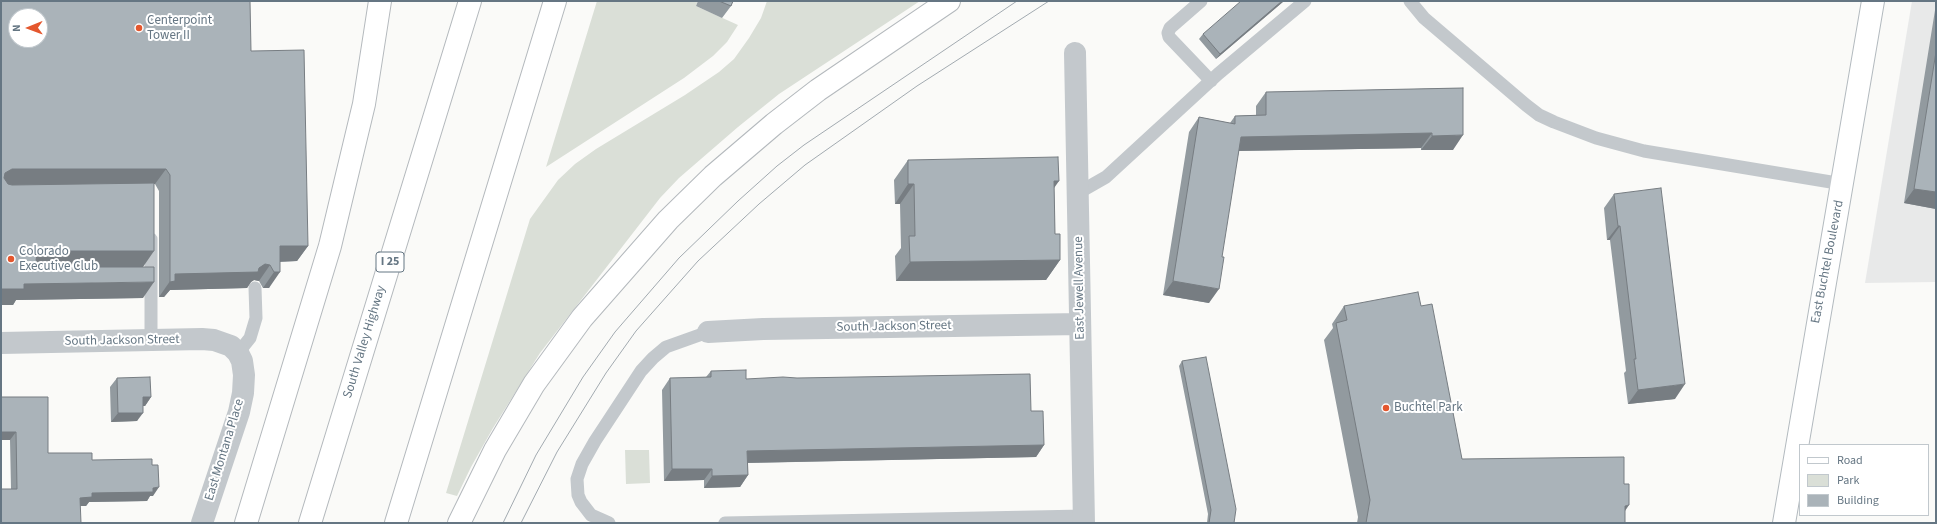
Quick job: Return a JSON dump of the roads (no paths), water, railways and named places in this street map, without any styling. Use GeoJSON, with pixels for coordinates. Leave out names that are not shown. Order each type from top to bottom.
{"type":"FeatureCollection","features":[{"type":"Feature","properties":{"kind":"main road"},"geometry":{"type":"LineString","coordinates":[[246,523],[330,246],[364,104],[380,1]]}},
{"type":"Feature","properties":{"kind":"main road","name":"South Valley Highway"},"geometry":{"type":"LineString","coordinates":[[310,523],[470,1]]}},
{"type":"Feature","properties":{"kind":"main road"},"geometry":{"type":"LineString","coordinates":[[396,523],[555,1]]}},
{"type":"Feature","properties":{"kind":"main road"},"geometry":{"type":"LineString","coordinates":[[459,523],[509,424],[552,357],[611,284],[668,220],[713,176],[750,143],[812,95],[949,1]]}},
{"type":"Feature","properties":{"kind":"main road","name":"East Buchtel Boulevard"},"geometry":{"type":"LineString","coordinates":[[1784,523],[1873,1]]}},
{"type":"Feature","properties":{"kind":"street","name":"East Jewell Avenue"},"geometry":{"type":"LineString","coordinates":[[1076,53],[1084,520]]}},
{"type":"Feature","properties":{"kind":"street","name":"South Jackson Street"},"geometry":{"type":"LineString","coordinates":[[708,332],[771,329],[1080,324]]}},
{"type":"Feature","properties":{"kind":"street","name":"South Jackson Street"},"geometry":{"type":"LineString","coordinates":[[1,343],[214,340],[231,346],[238,353]]}},
{"type":"Feature","properties":{"kind":"street","name":"East Montana Place"},"geometry":{"type":"LineString","coordinates":[[202,523],[243,393],[244,375],[242,361],[238,353]]}},
{"type":"Feature","properties":{"kind":"lane"},"geometry":{"type":"LineString","coordinates":[[1201,1],[1170,28],[1168,33],[1169,37],[1211,81]]}},
{"type":"Feature","properties":{"kind":"lane"},"geometry":{"type":"LineString","coordinates":[[1078,193],[1106,176],[1211,81],[1305,1]]}},
{"type":"Feature","properties":{"kind":"lane"},"geometry":{"type":"LineString","coordinates":[[1410,1],[1424,18],[1526,105],[1539,115],[1554,122],[1596,138],[1644,151],[1843,184]]}},
{"type":"Feature","properties":{"kind":"lane"},"geometry":{"type":"LineString","coordinates":[[151,229],[151,340]]}},
{"type":"Feature","properties":{"kind":"lane"},"geometry":{"type":"LineString","coordinates":[[127,275],[151,275]]}},
{"type":"Feature","properties":{"kind":"lane"},"geometry":{"type":"LineString","coordinates":[[238,353],[250,338],[256,318],[255,288]]}},
{"type":"Feature","properties":{"kind":"lane"},"geometry":{"type":"LineString","coordinates":[[609,523],[591,515],[581,502],[578,495],[577,479],[582,464],[595,441],[641,371],[653,358],[666,347],[708,332]]}},
{"type":"Feature","properties":{"kind":"lane"},"geometry":{"type":"LineString","coordinates":[[725,523],[1084,520]]}},
{"type":"Feature","properties":{"kind":"tram line"},"geometry":{"type":"LineString","coordinates":[[503,523],[536,455],[583,377],[615,332],[679,258],[738,201],[777,166],[804,145],[1017,1]]}},
{"type":"Feature","properties":{"kind":"tram line"},"geometry":{"type":"LineString","coordinates":[[521,523],[557,452],[606,373],[636,331],[698,261],[759,204],[805,165],[917,86],[1049,1]]}},
{"type":"Feature","properties":{"kind":"place","name":"Centerpoint Tower II"},"geometry":{"type":"Point","coordinates":[139,28]}},
{"type":"Feature","properties":{"kind":"place","name":"Colorado Executive Club"},"geometry":{"type":"Point","coordinates":[11,259]}},
{"type":"Feature","properties":{"kind":"place","name":"Buchtel Park"},"geometry":{"type":"Point","coordinates":[1386,408]}}]}
